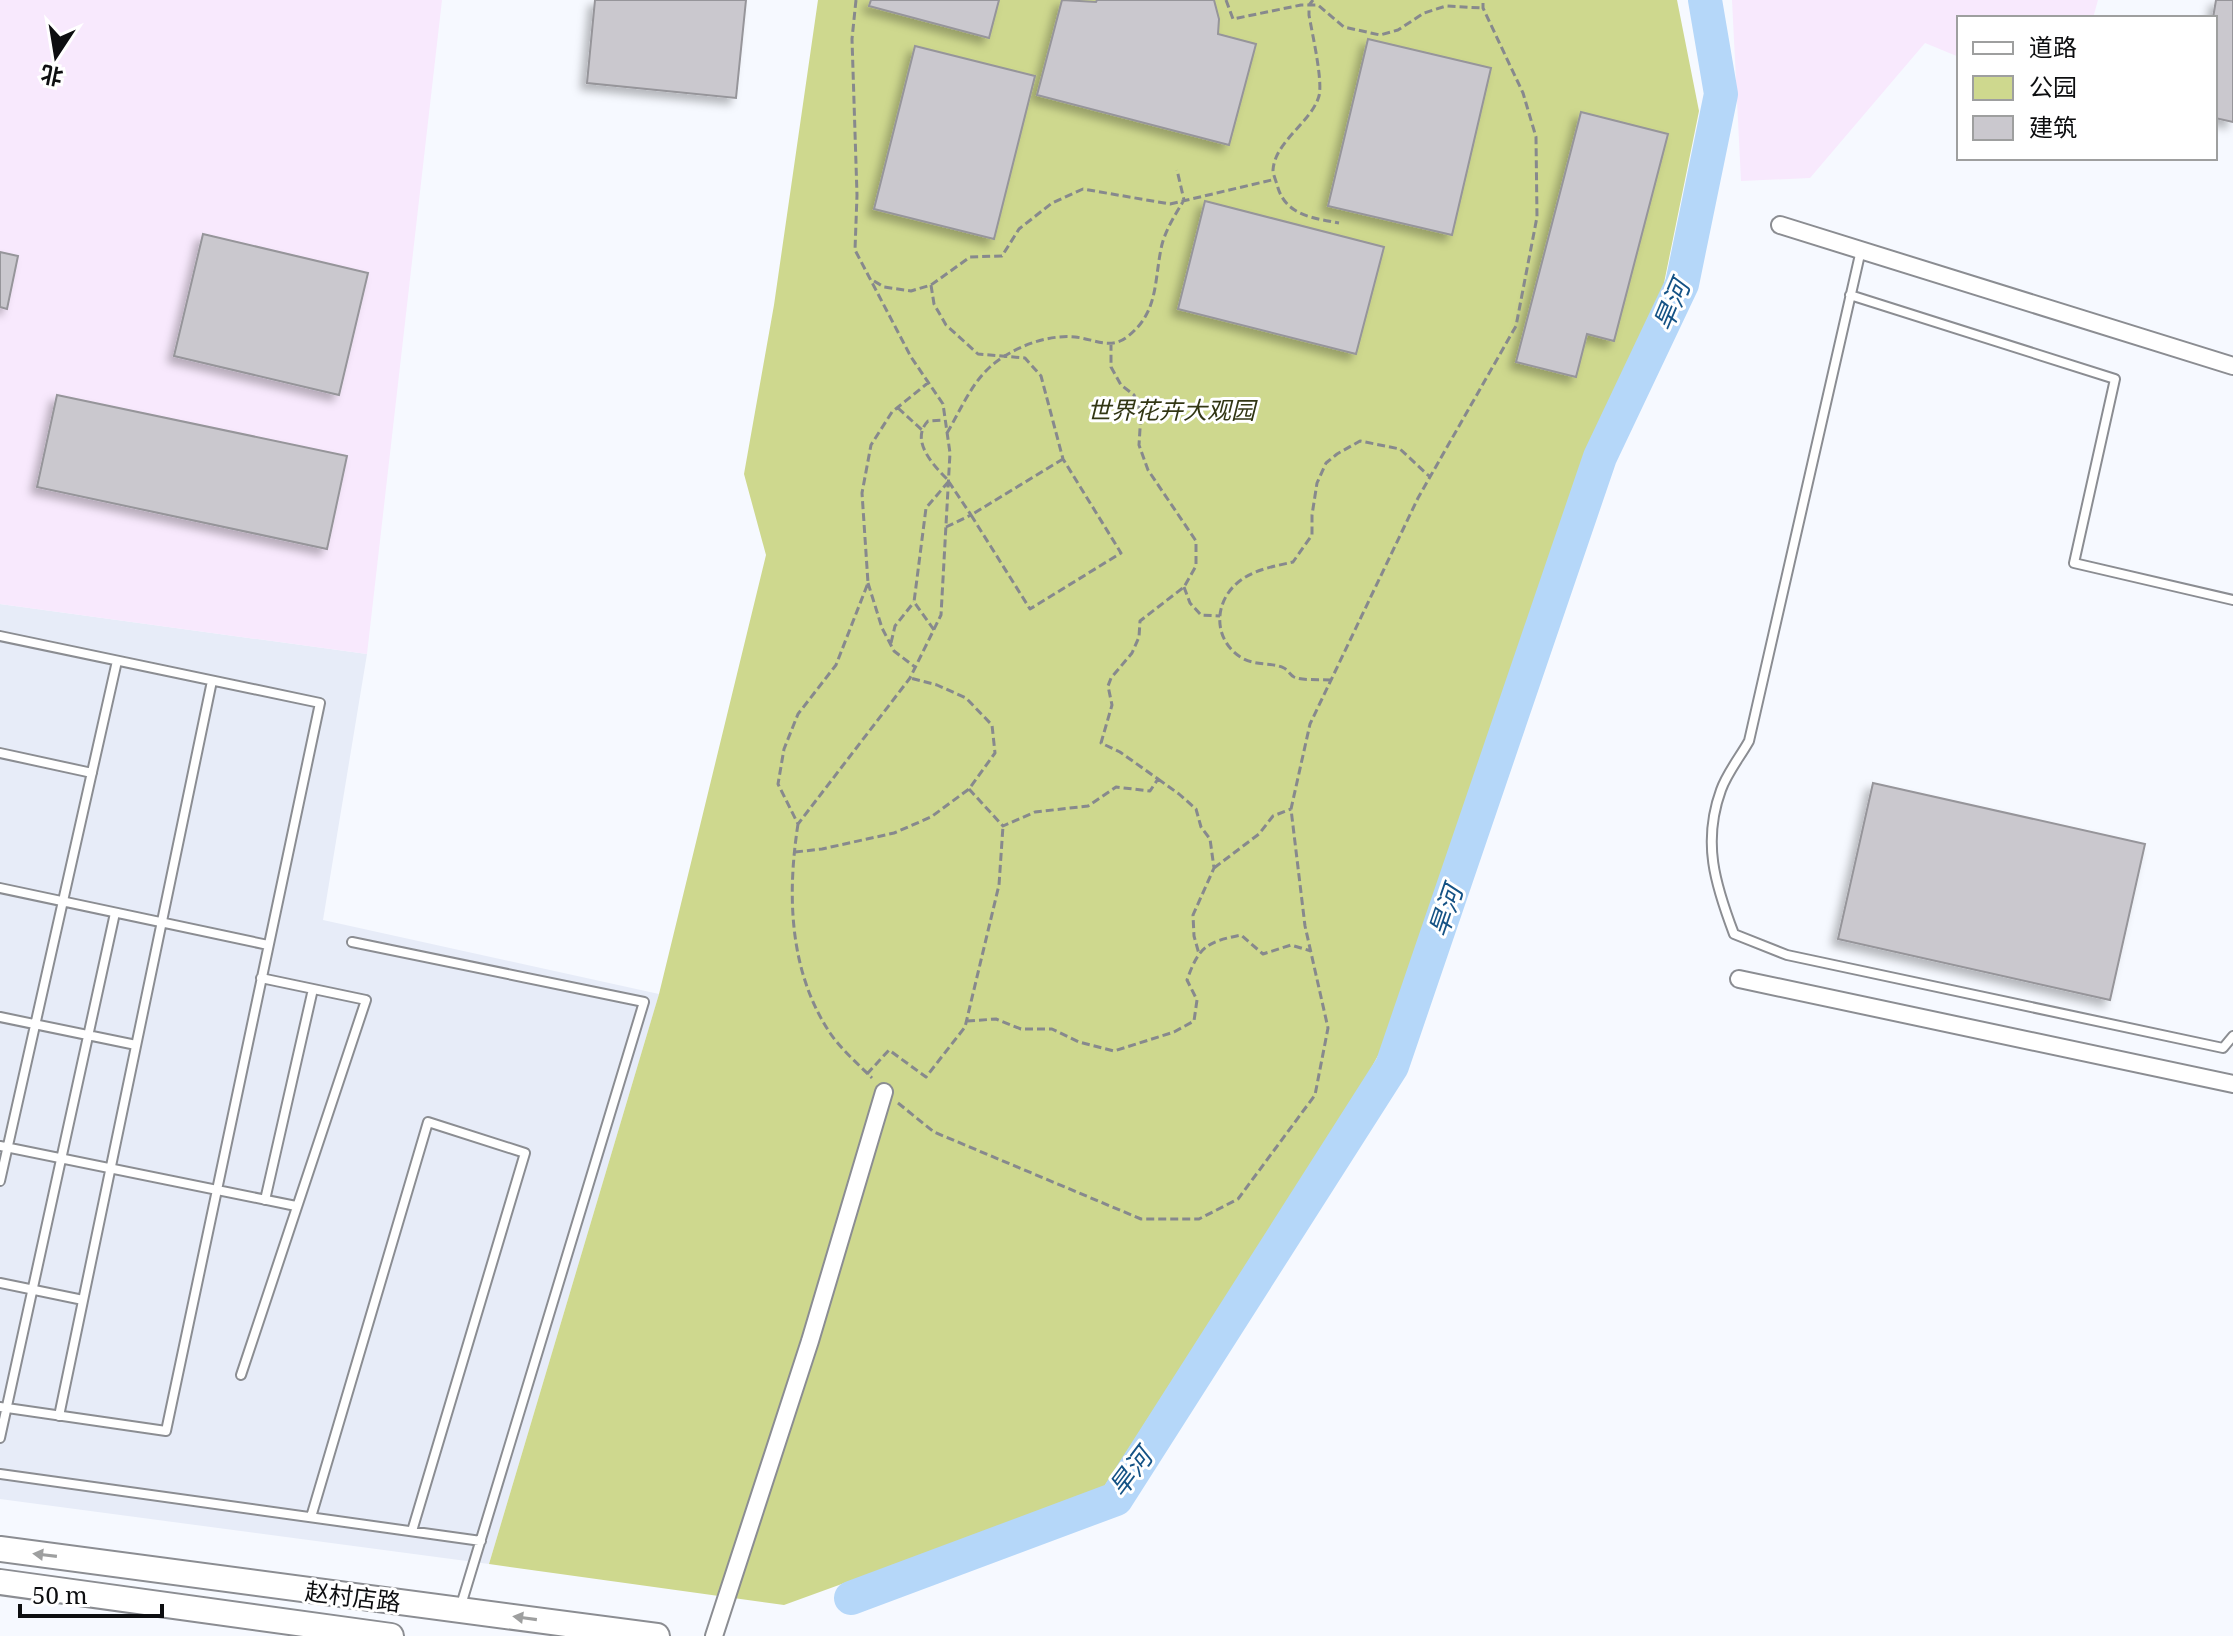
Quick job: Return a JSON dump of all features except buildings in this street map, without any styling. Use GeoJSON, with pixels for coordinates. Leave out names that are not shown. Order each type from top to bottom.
{"type":"FeatureCollection","features":[{"type":"Feature","properties":{"kind":"main road","name":"赵村店路"},"geometry":{"type":"LineString","coordinates":[[0,1549],[657,1636]]}},
{"type":"Feature","properties":{"kind":"main road","name":"赵村店路"},"geometry":{"type":"LineString","coordinates":[[0,1582],[391,1636]]}},
{"type":"Feature","properties":{"kind":"street"},"geometry":{"type":"LineString","coordinates":[[1780,225],[2233,366]]}},
{"type":"Feature","properties":{"kind":"street"},"geometry":{"type":"LineString","coordinates":[[1739,979],[2233,1084]]}},
{"type":"Feature","properties":{"kind":"street"},"geometry":{"type":"LineString","coordinates":[[714,1636],[810,1341],[884,1092]]}},
{"type":"Feature","properties":{"kind":"lane"},"geometry":{"type":"LineString","coordinates":[[1861,250],[1749,741],[1721,789],[1710,843],[1715,885],[1734,934],[1787,955],[2223,1048],[2233,1036]]}},
{"type":"Feature","properties":{"kind":"lane"},"geometry":{"type":"LineString","coordinates":[[1850,295],[2115,379],[2074,563],[2233,600]]}},
{"type":"Feature","properties":{"kind":"lane"},"geometry":{"type":"LineString","coordinates":[[0,636],[320,703],[166,1431],[3,1408]]}},
{"type":"Feature","properties":{"kind":"lane"},"geometry":{"type":"LineString","coordinates":[[0,1181],[4,1146],[35,1024],[117,661]]}},
{"type":"Feature","properties":{"kind":"lane"},"geometry":{"type":"LineString","coordinates":[[59,1416],[212,681]]}},
{"type":"Feature","properties":{"kind":"lane"},"geometry":{"type":"LineString","coordinates":[[0,753],[92,773]]}},
{"type":"Feature","properties":{"kind":"lane"},"geometry":{"type":"LineString","coordinates":[[0,888],[268,945]]}},
{"type":"Feature","properties":{"kind":"lane"},"geometry":{"type":"LineString","coordinates":[[0,1438],[3,1408],[33,1289],[115,913]]}},
{"type":"Feature","properties":{"kind":"lane"},"geometry":{"type":"LineString","coordinates":[[352,942],[644,1002],[460,1610]]}},
{"type":"Feature","properties":{"kind":"lane"},"geometry":{"type":"LineString","coordinates":[[241,1375],[366,1000],[261,978]]}},
{"type":"Feature","properties":{"kind":"lane"},"geometry":{"type":"LineString","coordinates":[[265,1200],[313,989]]}},
{"type":"Feature","properties":{"kind":"lane"},"geometry":{"type":"LineString","coordinates":[[0,1017],[136,1045]]}},
{"type":"Feature","properties":{"kind":"lane"},"geometry":{"type":"LineString","coordinates":[[311,1517],[428,1122],[525,1153],[412,1531]]}},
{"type":"Feature","properties":{"kind":"lane"},"geometry":{"type":"LineString","coordinates":[[4,1146],[296,1206]]}},
{"type":"Feature","properties":{"kind":"lane"},"geometry":{"type":"LineString","coordinates":[[0,1283],[83,1300]]}},
{"type":"Feature","properties":{"kind":"lane"},"geometry":{"type":"LineString","coordinates":[[0,1474],[481,1541]]}},
{"type":"Feature","properties":{"kind":"path"},"geometry":{"type":"LineString","coordinates":[[856,0],[852,39],[857,195],[855,250],[911,357],[943,404],[950,453],[949,481],[941,615],[910,678],[798,824],[791,905],[804,985],[831,1034],[884,1092],[934,1132],[1141,1219],[1199,1219],[1238,1199],[1315,1095],[1328,1028],[1311,951],[1291,809],[1310,724],[1430,477],[1516,326],[1537,217],[1536,137],[1523,93],[1483,8],[1483,0]]}},
{"type":"Feature","properties":{"kind":"path"},"geometry":{"type":"LineString","coordinates":[[1226,0],[1233,19],[1318,5],[1344,27],[1380,35],[1398,30],[1424,13],[1446,6],[1483,8]]}},
{"type":"Feature","properties":{"kind":"path"},"geometry":{"type":"LineString","coordinates":[[1313,0],[1309,5],[1320,95],[1305,121],[1280,151],[1273,171],[1280,194],[1298,214],[1339,223]]}},
{"type":"Feature","properties":{"kind":"path"},"geometry":{"type":"LineString","coordinates":[[947,433],[973,387],[991,366],[1007,356],[1046,338],[1074,337],[1111,345],[1125,339],[1145,319],[1156,289],[1161,246],[1184,200],[1177,170]]}},
{"type":"Feature","properties":{"kind":"path"},"geometry":{"type":"LineString","coordinates":[[872,281],[884,287],[911,291],[931,285],[970,257],[1002,256],[1019,229],[1052,203],[1083,189],[1170,204],[1276,179]]}},
{"type":"Feature","properties":{"kind":"path"},"geometry":{"type":"LineString","coordinates":[[931,285],[934,304],[946,325],[978,354],[1025,358],[1041,376],[1063,459],[1121,553],[1030,609],[949,481],[930,462],[921,437],[922,430],[928,421],[945,420]]}},
{"type":"Feature","properties":{"kind":"path"},"geometry":{"type":"LineString","coordinates":[[1111,345],[1111,367],[1121,385],[1134,395],[1141,413],[1139,445],[1148,470],[1196,541],[1196,566],[1184,587],[1140,621],[1139,637],[1132,653],[1108,686],[1112,705],[1101,743],[1120,752],[1196,809],[1201,827],[1210,839],[1214,868]]}},
{"type":"Feature","properties":{"kind":"path"},"geometry":{"type":"LineString","coordinates":[[915,667],[894,651],[882,628],[868,583],[862,493],[871,445],[898,408],[929,382]]}},
{"type":"Feature","properties":{"kind":"path"},"geometry":{"type":"LineString","coordinates":[[898,408],[922,430]]}},
{"type":"Feature","properties":{"kind":"path"},"geometry":{"type":"LineString","coordinates":[[1331,680],[1294,677],[1285,668],[1255,664],[1241,658],[1221,636],[1220,616],[1225,597],[1239,581],[1258,570],[1293,562],[1312,535],[1317,483],[1326,463],[1337,454],[1360,441],[1400,449],[1430,477]]}},
{"type":"Feature","properties":{"kind":"path"},"geometry":{"type":"LineString","coordinates":[[946,527],[1063,459]]}},
{"type":"Feature","properties":{"kind":"path"},"geometry":{"type":"LineString","coordinates":[[891,645],[895,626],[914,602],[926,508],[949,481]]}},
{"type":"Feature","properties":{"kind":"path"},"geometry":{"type":"LineString","coordinates":[[798,824],[778,784],[784,749],[798,714],[836,665],[868,583]]}},
{"type":"Feature","properties":{"kind":"path"},"geometry":{"type":"LineString","coordinates":[[1184,587],[1190,603],[1201,615],[1220,616]]}},
{"type":"Feature","properties":{"kind":"path"},"geometry":{"type":"LineString","coordinates":[[914,602],[934,630]]}},
{"type":"Feature","properties":{"kind":"path"},"geometry":{"type":"LineString","coordinates":[[795,852],[894,833],[931,817],[969,789],[995,753],[992,725],[966,698],[937,685],[910,678]]}},
{"type":"Feature","properties":{"kind":"path"},"geometry":{"type":"LineString","coordinates":[[1003,826],[1035,812],[1088,806],[1116,787],[1150,791],[1158,779]]}},
{"type":"Feature","properties":{"kind":"path"},"geometry":{"type":"LineString","coordinates":[[867,1074],[889,1050],[926,1077],[965,1027],[999,885],[1003,826],[969,789]]}},
{"type":"Feature","properties":{"kind":"path"},"geometry":{"type":"LineString","coordinates":[[1199,954],[1193,915],[1214,868],[1259,834],[1273,816],[1291,809]]}},
{"type":"Feature","properties":{"kind":"path"},"geometry":{"type":"LineString","coordinates":[[967,1021],[996,1019],[1021,1029],[1052,1029],[1079,1042],[1114,1051],[1174,1032],[1194,1021],[1197,1000],[1187,980],[1194,959],[1213,941],[1241,935],[1263,954],[1291,945],[1311,951]]}},
{"type":"Feature","properties":{"kind":"shaded area"},"geometry":{"type":"Polygon","coordinates":[[[0,0],[442,0],[367,654],[0,604],[0,0]]]}},
{"type":"Feature","properties":{"kind":"shaded area"},"geometry":{"type":"Polygon","coordinates":[[[1732,0],[2098,0],[2094,16],[1957,16],[1957,56],[1925,43],[1810,178],[1741,181],[1732,0]]]}},
{"type":"Feature","properties":{"kind":"shaded area"},"geometry":{"type":"Polygon","coordinates":[[[0,604],[367,654],[323,920],[659,994],[489,1564],[0,1499],[0,604]]]}},
{"type":"Feature","properties":{"kind":"green space","name":"世界花卉大观园"},"geometry":{"type":"Polygon","coordinates":[[[818,0],[1677,0],[1699,111],[1663,288],[1581,467],[1423,973],[1362,1085],[1102,1490],[952,1578],[883,1569],[784,1605],[489,1564],[659,994],[766,555],[744,474],[774,305],[818,0]]]}},
{"type":"Feature","properties":{"kind":"waterway","name":"旱河"},"geometry":{"type":"LineString","coordinates":[[851,1598],[1116,1499],[1392,1066],[1600,457],[1682,284],[1721,94],[1705,0]]}}]}
